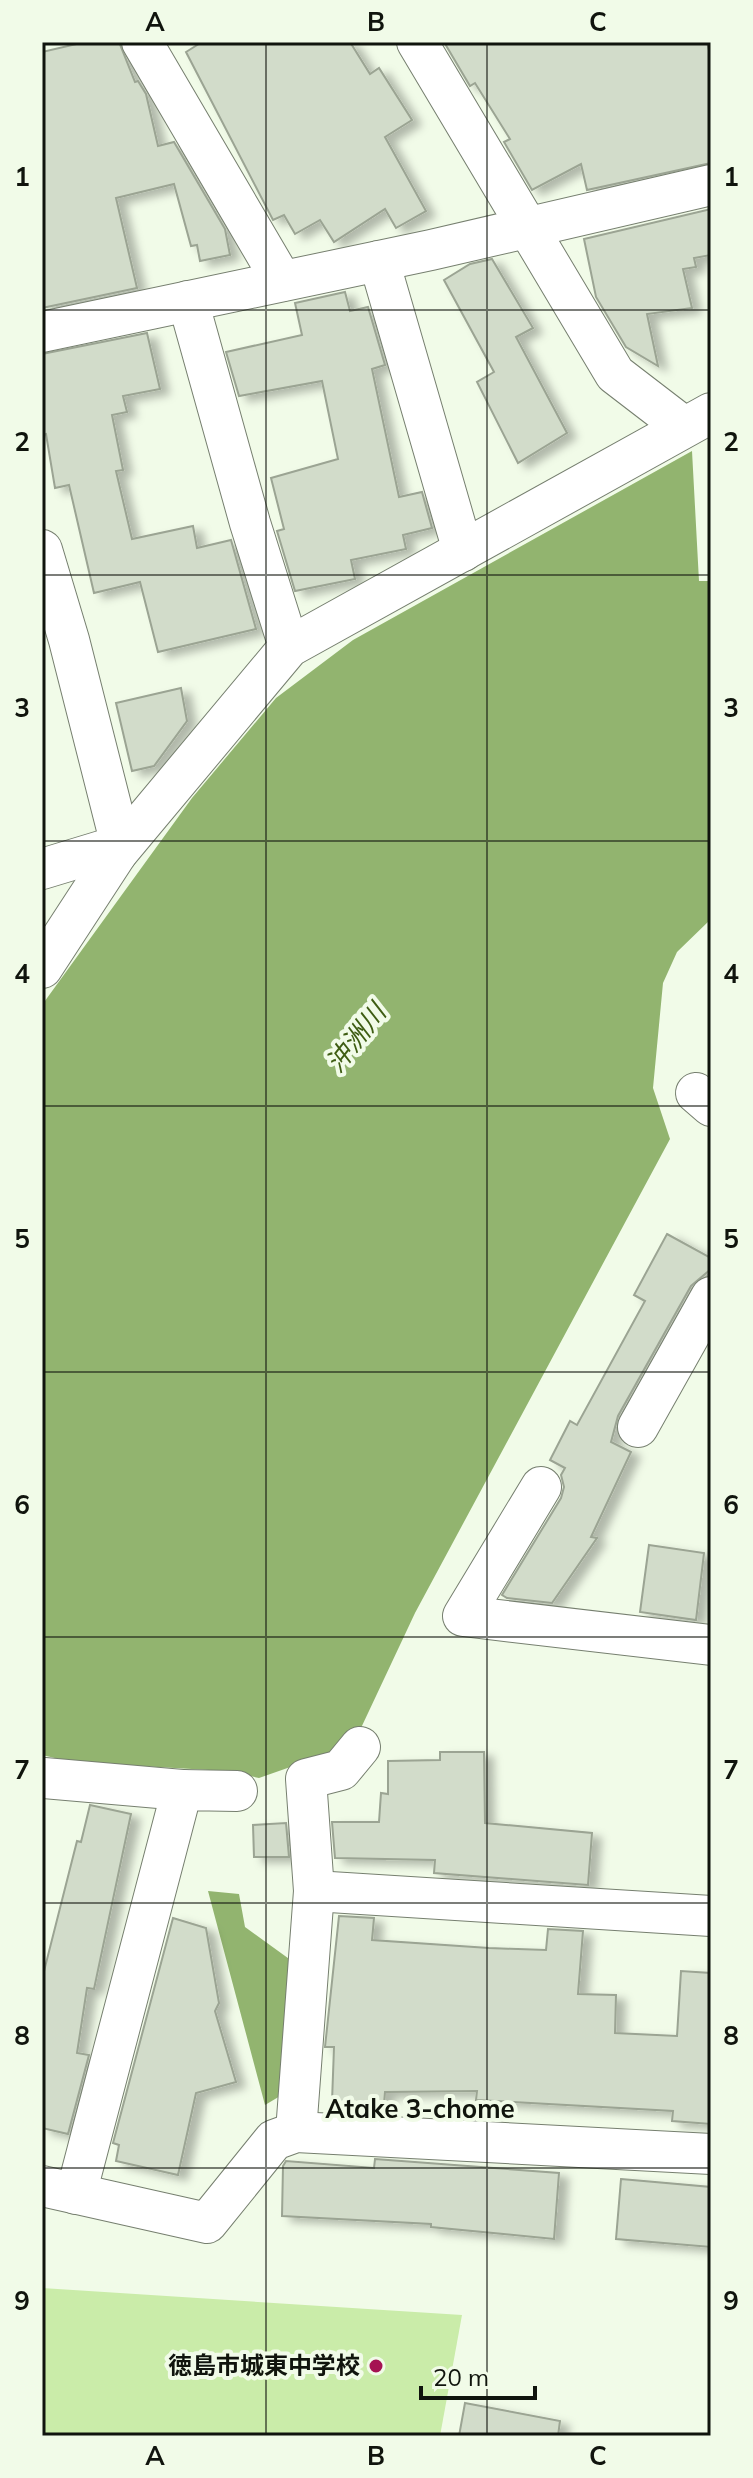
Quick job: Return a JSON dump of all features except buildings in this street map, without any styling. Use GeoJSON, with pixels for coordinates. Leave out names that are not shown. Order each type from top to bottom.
{"type":"FeatureCollection","features":[{"type":"Feature","properties":{"kind":"street"},"geometry":{"type":"LineString","coordinates":[[142,42],[282,281]]}},
{"type":"Feature","properties":{"kind":"street"},"geometry":{"type":"LineString","coordinates":[[417,42],[615,374],[698,420]]}},
{"type":"Feature","properties":{"kind":"street"},"geometry":{"type":"LineString","coordinates":[[42,332],[379,261],[711,185]]}},
{"type":"Feature","properties":{"kind":"street"},"geometry":{"type":"LineString","coordinates":[[379,261],[420,414],[463,551]]}},
{"type":"Feature","properties":{"kind":"street"},"geometry":{"type":"LineString","coordinates":[[188,301],[250,523],[289,647]]}},
{"type":"Feature","properties":{"kind":"street"},"geometry":{"type":"LineString","coordinates":[[42,968],[119,849],[289,647],[698,420]]}},
{"type":"Feature","properties":{"kind":"street"},"geometry":{"type":"LineString","coordinates":[[42,550],[56,645],[119,849]]}},
{"type":"Feature","properties":{"kind":"street"},"geometry":{"type":"LineString","coordinates":[[42,869],[119,849]]}},
{"type":"Feature","properties":{"kind":"street"},"geometry":{"type":"LineString","coordinates":[[638,1427],[711,1297]]}},
{"type":"Feature","properties":{"kind":"street"},"geometry":{"type":"LineString","coordinates":[[541,1487],[463,1616],[711,1645]]}},
{"type":"Feature","properties":{"kind":"street"},"geometry":{"type":"LineString","coordinates":[[296,2132],[314,1891],[306,1779],[341,1770],[360,1747]]}},
{"type":"Feature","properties":{"kind":"street"},"geometry":{"type":"LineString","coordinates":[[44,1778],[182,1790],[237,1791]]}},
{"type":"Feature","properties":{"kind":"street"},"geometry":{"type":"LineString","coordinates":[[182,1790],[59,2190],[207,2223],[274,2140],[296,2132],[711,2154]]}},
{"type":"Feature","properties":{"kind":"street"},"geometry":{"type":"LineString","coordinates":[[314,1891],[711,1916]]}},
{"type":"Feature","properties":{"kind":"shaded area"},"geometry":{"type":"Polygon","coordinates":[[[42,2288],[462,2315],[440,2436],[42,2436],[42,2288]]]}},
{"type":"Feature","properties":{"kind":"water","name":"沖洲川"},"geometry":{"type":"Polygon","coordinates":[[[692,451],[699,581],[711,581],[711,919],[677,952],[663,983],[653,1088],[670,1139],[415,1613],[353,1745],[259,1778],[226,1771],[72,1762],[42,1755],[42,1005],[192,798],[276,698],[353,640],[692,451]]]}},
{"type":"Feature","properties":{"kind":"water"},"geometry":{"type":"Polygon","coordinates":[[[208,1891],[239,1894],[245,1927],[292,1961],[292,2089],[265,2105],[208,1891]]]}},
{"type":"Feature","properties":{"kind":"place","name":"徳島市城東中学校"},"geometry":{"type":"Point","coordinates":[376,2366]}},
{"type":"Feature","properties":{"kind":"district","name":"Atake 3-chome"},"geometry":{"type":"Point","coordinates":[420,2109]}}]}
